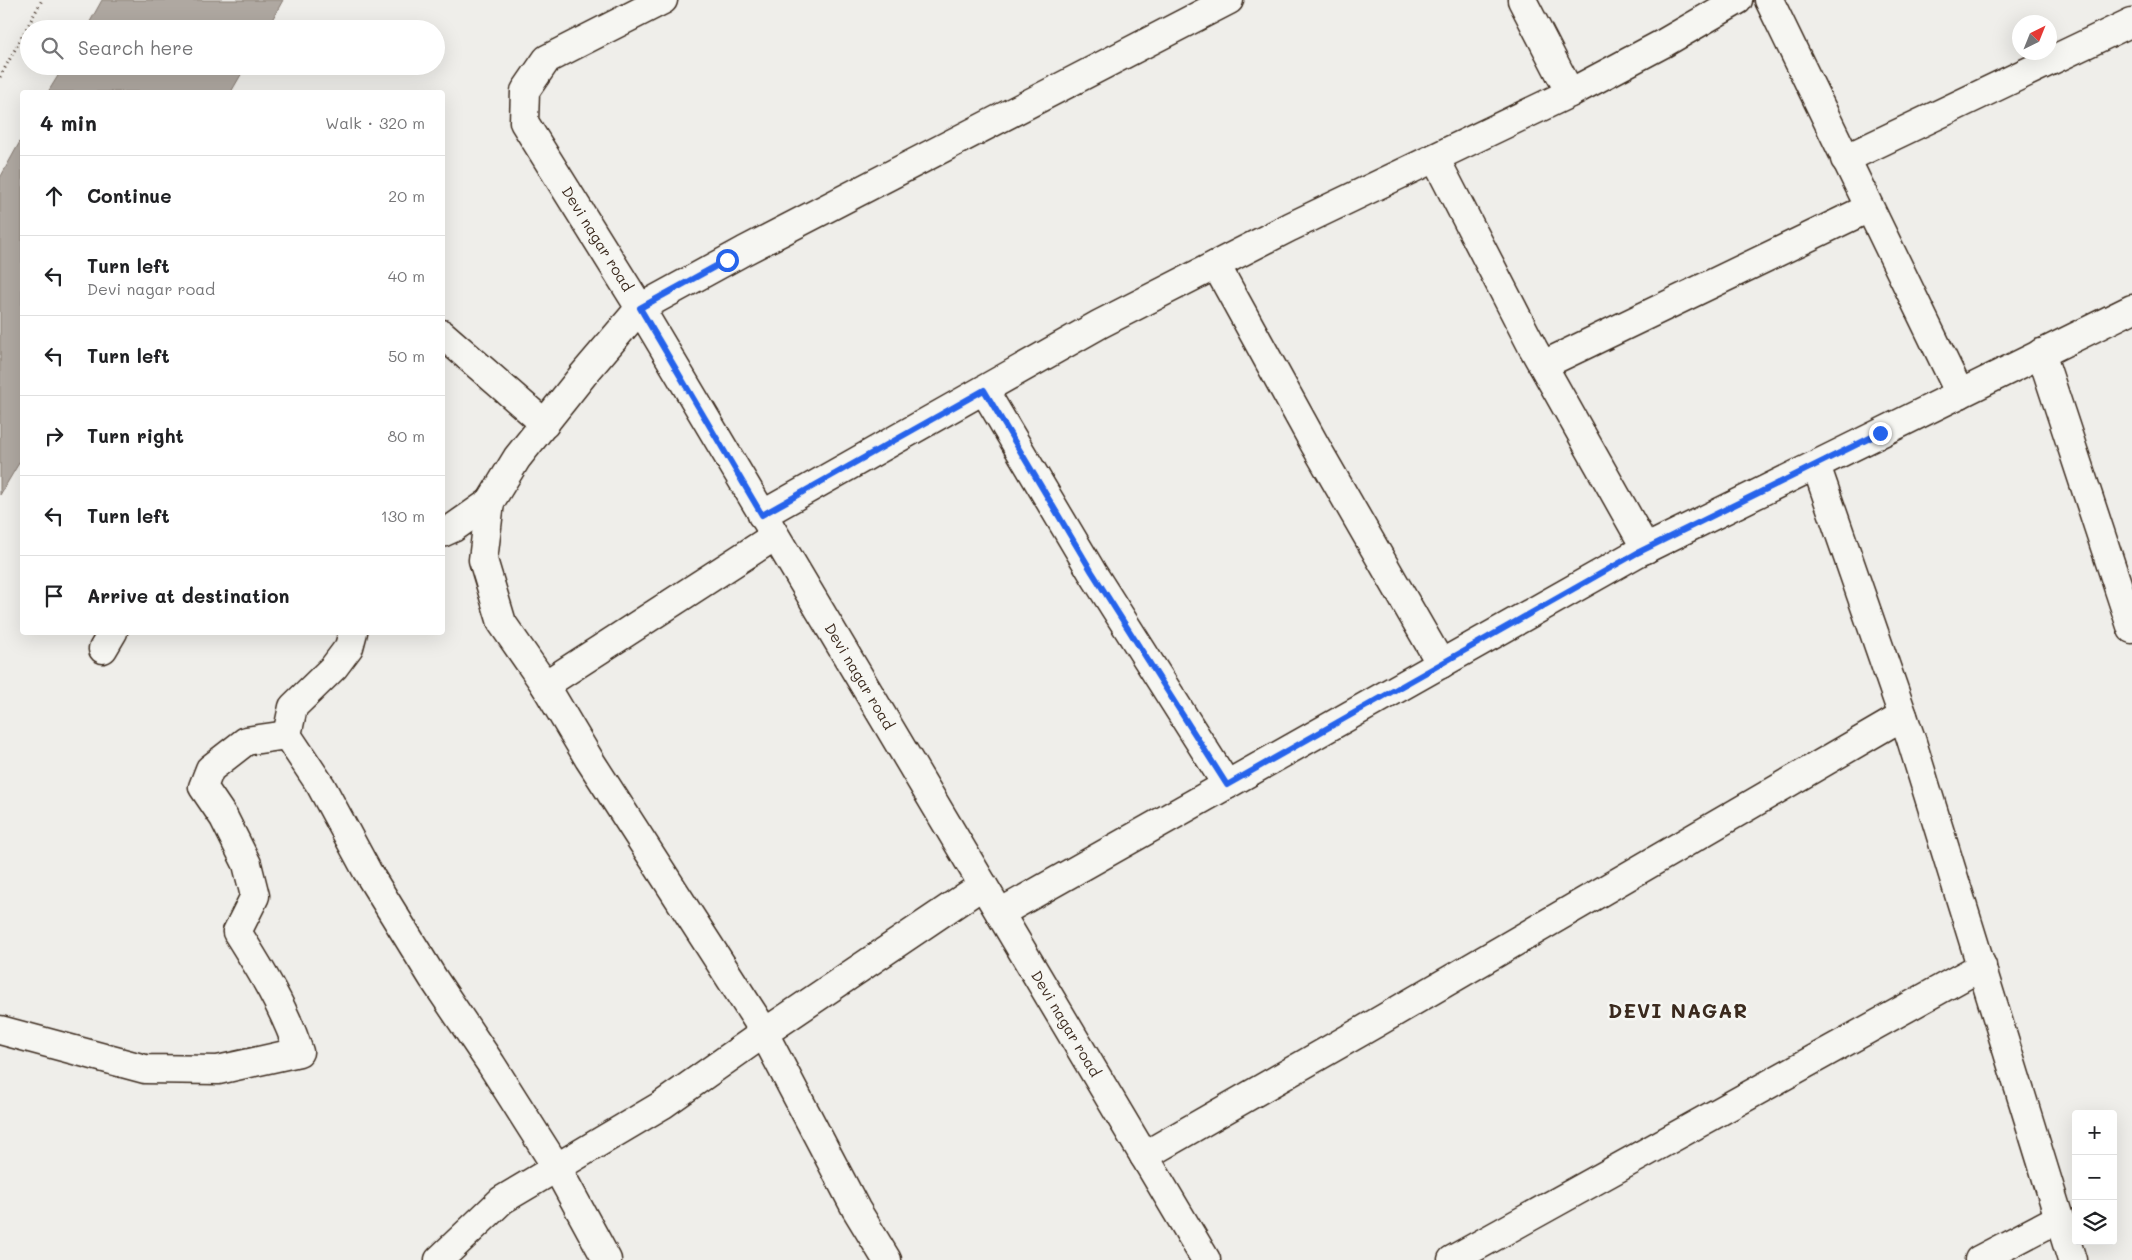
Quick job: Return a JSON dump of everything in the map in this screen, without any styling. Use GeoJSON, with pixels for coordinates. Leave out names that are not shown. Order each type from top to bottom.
{"type":"FeatureCollection","features":[{"type":"Feature","properties":{"kind":"street","name":"Devi nagar road"},"geometry":{"type":"LineString","coordinates":[[663,0],[547,59],[525,91],[524,122],[640,308],[1206,1260]]}},
{"type":"Feature","properties":{"kind":"street"},"geometry":{"type":"LineString","coordinates":[[445,532],[490,502],[517,458],[583,375],[640,308],[744,251],[1228,0]]}},
{"type":"Feature","properties":{"kind":"street"},"geometry":{"type":"LineString","coordinates":[[1522,0],[1570,93]]}},
{"type":"Feature","properties":{"kind":"street"},"geometry":{"type":"LineString","coordinates":[[546,686],[769,525],[984,390],[1100,324],[1216,265],[1570,93],[1664,43],[1738,0]]}},
{"type":"Feature","properties":{"kind":"street"},"geometry":{"type":"LineString","coordinates":[[1769,0],[1960,394]]}},
{"type":"Feature","properties":{"kind":"street"},"geometry":{"type":"LineString","coordinates":[[1846,159],[2132,22]]}},
{"type":"Feature","properties":{"kind":"street"},"geometry":{"type":"LineString","coordinates":[[1434,158],[1543,365],[1646,549]]}},
{"type":"Feature","properties":{"kind":"street"},"geometry":{"type":"LineString","coordinates":[[1543,365],[1869,208]]}},
{"type":"Feature","properties":{"kind":"street"},"geometry":{"type":"LineString","coordinates":[[1216,265],[1315,445],[1441,664]]}},
{"type":"Feature","properties":{"kind":"street"},"geometry":{"type":"LineString","coordinates":[[1000,913],[1646,549],[2132,309]]}},
{"type":"Feature","properties":{"kind":"street"},"geometry":{"type":"LineString","coordinates":[[445,337],[545,424]]}},
{"type":"Feature","properties":{"kind":"street"},"geometry":{"type":"LineString","coordinates":[[2041,353],[2131,622]]}},
{"type":"Feature","properties":{"kind":"street"},"geometry":{"type":"LineString","coordinates":[[984,390],[1092,572],[1227,785]]}},
{"type":"Feature","properties":{"kind":"street"},"geometry":{"type":"LineString","coordinates":[[1816,465],[1903,716],[2072,1260]]}},
{"type":"Feature","properties":{"kind":"street"},"geometry":{"type":"LineString","coordinates":[[490,502],[483,560],[502,623],[546,686],[588,759],[764,1032],[856,1209],[887,1260]]}},
{"type":"Feature","properties":{"kind":"street"},"geometry":{"type":"LineString","coordinates":[[352,635],[349,647],[334,667],[293,707],[287,735],[321,786],[367,871],[433,978],[492,1064],[557,1168],[607,1260]]}},
{"type":"Feature","properties":{"kind":"street"},"geometry":{"type":"LineString","coordinates":[[1144,1156],[1903,716]]}},
{"type":"Feature","properties":{"kind":"street"},"geometry":{"type":"LineString","coordinates":[[0,1030],[145,1069],[218,1070],[299,1052],[292,1031],[265,978],[237,932],[255,896],[247,864],[224,818],[203,787],[210,769],[246,741],[287,735]]}},
{"type":"Feature","properties":{"kind":"street"},"geometry":{"type":"LineString","coordinates":[[439,1260],[502,1200],[662,1105],[764,1032],[983,885]]}},
{"type":"Feature","properties":{"kind":"street"},"geometry":{"type":"LineString","coordinates":[[1452,1260],[1982,966]]}},
{"type":"Feature","properties":{"kind":"street"},"geometry":{"type":"LineString","coordinates":[[1979,1260],[2058,1218]]}},
{"type":"Feature","properties":{"kind":"path"},"geometry":{"type":"LineString","coordinates":[[31,20],[42,0]]}},
{"type":"Feature","properties":{"kind":"path"},"geometry":{"type":"LineString","coordinates":[[0,77],[20,40]]}},
{"type":"Feature","properties":{"kind":"shaded area"},"geometry":{"type":"Polygon","coordinates":[[[102,0],[283,0],[272,20],[91,20],[102,0]]]}},
{"type":"Feature","properties":{"kind":"shaded area"},"geometry":{"type":"Polygon","coordinates":[[[58,75],[241,75],[232,90],[49,90],[58,75]]]}},
{"type":"Feature","properties":{"kind":"shaded area"},"geometry":{"type":"Polygon","coordinates":[[[20,142],[20,461],[0,495],[0,178],[20,142]]]}},
{"type":"Feature","properties":{"kind":"district","name":"DEVI NAGAR"},"geometry":{"type":"Point","coordinates":[1678,1011]}},
{"type":"Feature","properties":{"kind":"route"},"geometry":{"type":"LineString","coordinates":[[727,260],[640,308],[762,515],[984,390],[1092,572],[1227,785],[1637,553],[1880,433]]}}]}
